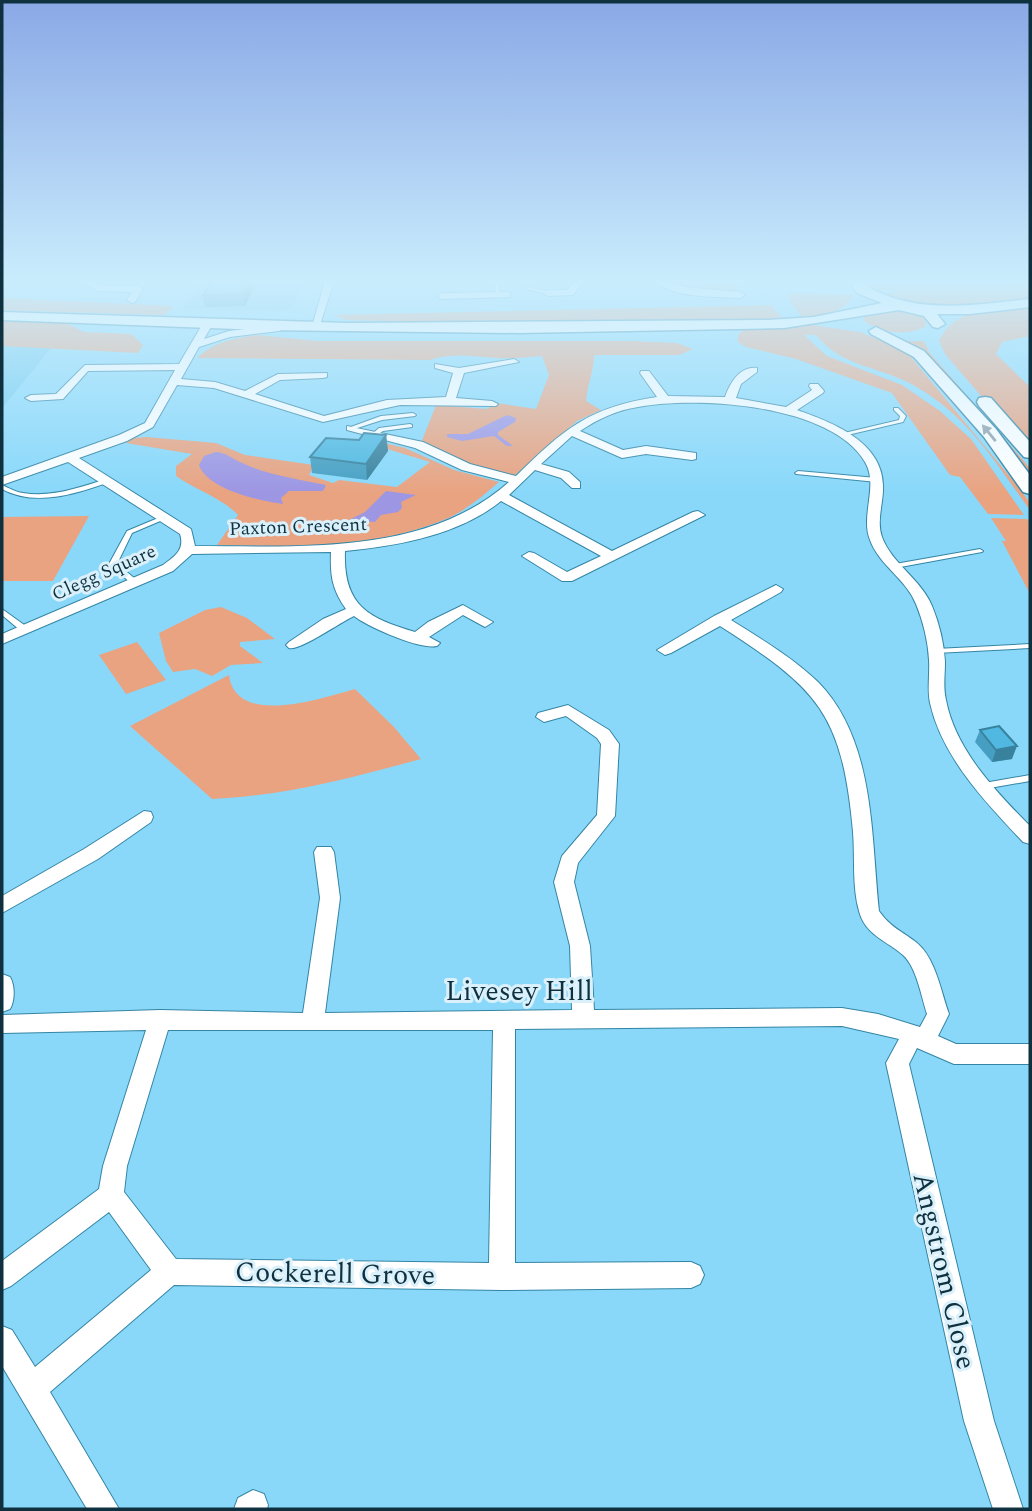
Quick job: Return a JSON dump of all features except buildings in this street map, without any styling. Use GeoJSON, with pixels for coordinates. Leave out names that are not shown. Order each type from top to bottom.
{"type":"FeatureCollection","features":[{"type":"Feature","properties":{"kind":"street"},"geometry":{"type":"LineString","coordinates":[[2,481],[123,439],[149,425],[192,352]]}},
{"type":"Feature","properties":{"kind":"street"},"geometry":{"type":"LineString","coordinates":[[914,352],[990,433],[1030,488]]}},
{"type":"Feature","properties":{"kind":"street"},"geometry":{"type":"LineString","coordinates":[[937,352],[1030,453]]}},
{"type":"Feature","properties":{"kind":"street"},"geometry":{"type":"LineString","coordinates":[[439,366],[459,371],[514,362]]}},
{"type":"Feature","properties":{"kind":"street"},"geometry":{"type":"LineString","coordinates":[[59,397],[85,368],[181,367]]}},
{"type":"Feature","properties":{"kind":"street"},"geometry":{"type":"LineString","coordinates":[[450,401],[459,371]]}},
{"type":"Feature","properties":{"kind":"street"},"geometry":{"type":"LineString","coordinates":[[730,400],[736,382],[753,374]]}},
{"type":"Feature","properties":{"kind":"street"},"geometry":{"type":"LineString","coordinates":[[247,394],[274,375],[323,375]]}},
{"type":"Feature","properties":{"kind":"street"},"geometry":{"type":"LineString","coordinates":[[651,376],[665,400]]}},
{"type":"Feature","properties":{"kind":"street"},"geometry":{"type":"LineString","coordinates":[[174,382],[202,383],[247,394],[291,414]]}},
{"type":"Feature","properties":{"kind":"street"},"geometry":{"type":"LineString","coordinates":[[787,411],[816,388],[832,392]]}},
{"type":"Feature","properties":{"kind":"street"},"geometry":{"type":"LineString","coordinates":[[31,398],[80,397]]}},
{"type":"Feature","properties":{"kind":"street","name":"Paxton Crescent"},"geometry":{"type":"LineString","coordinates":[[189,550],[338,548],[401,540],[435,530],[465,518],[500,495],[571,431],[614,409],[665,400],[730,400],[787,411],[825,424],[843,434],[872,462],[877,480]]}},
{"type":"Feature","properties":{"kind":"street"},"geometry":{"type":"LineString","coordinates":[[263,411],[277,415],[332,419],[388,403],[450,401],[492,404]]}},
{"type":"Feature","properties":{"kind":"street"},"geometry":{"type":"LineString","coordinates":[[351,428],[419,445],[466,467],[518,480]]}},
{"type":"Feature","properties":{"kind":"street"},"geometry":{"type":"LineString","coordinates":[[571,431],[617,457],[646,450],[692,456]]}},
{"type":"Feature","properties":{"kind":"street","name":"Clegg Square"},"geometry":{"type":"LineString","coordinates":[[2,639],[168,568],[189,550],[191,541],[186,532],[69,457]]}},
{"type":"Feature","properties":{"kind":"street"},"geometry":{"type":"LineString","coordinates":[[533,466],[565,475],[576,485]]}},
{"type":"Feature","properties":{"kind":"street"},"geometry":{"type":"LineString","coordinates":[[877,480],[873,518],[876,539],[923,602],[936,651],[938,704],[957,749],[984,786],[1030,837]]}},
{"type":"Feature","properties":{"kind":"street"},"geometry":{"type":"LineString","coordinates":[[500,495],[610,556]]}},
{"type":"Feature","properties":{"kind":"street"},"geometry":{"type":"LineString","coordinates":[[529,556],[568,578],[693,517],[706,529]]}},
{"type":"Feature","properties":{"kind":"street"},"geometry":{"type":"LineString","coordinates":[[338,548],[337,578],[343,597],[355,610],[384,629],[425,641],[433,625],[457,606],[485,622]]}},
{"type":"Feature","properties":{"kind":"street"},"geometry":{"type":"LineString","coordinates":[[665,650],[776,589]]}},
{"type":"Feature","properties":{"kind":"street"},"geometry":{"type":"LineString","coordinates":[[294,645],[328,622],[355,610]]}},
{"type":"Feature","properties":{"kind":"street","name":"Angstrom Close"},"geometry":{"type":"LineString","coordinates":[[719,619],[795,672],[824,700],[844,736],[852,762],[869,912],[882,931],[911,950],[921,964],[938,1014],[897,1063],[979,1420],[1008,1509]]}},
{"type":"Feature","properties":{"kind":"street"},"geometry":{"type":"LineString","coordinates":[[544,717],[571,703],[610,744],[607,816],[569,861],[564,882],[580,946],[584,1020]]}},
{"type":"Feature","properties":{"kind":"street"},"geometry":{"type":"LineString","coordinates":[[2,905],[91,854],[144,817]]}},
{"type":"Feature","properties":{"kind":"street"},"geometry":{"type":"LineString","coordinates":[[313,1021],[330,898],[324,852]]}},
{"type":"Feature","properties":{"kind":"street"},"geometry":{"type":"LineString","coordinates":[[2,983],[2,1003]]}},
{"type":"Feature","properties":{"kind":"street","name":"Livesey Hill"},"geometry":{"type":"LineString","coordinates":[[2,1024],[160,1019],[504,1021],[842,1017],[878,1023],[954,1054],[1030,1054]]}},
{"type":"Feature","properties":{"kind":"street"},"geometry":{"type":"LineString","coordinates":[[32,1388],[169,1272],[111,1195],[115,1166],[160,1019]]}},
{"type":"Feature","properties":{"kind":"street"},"geometry":{"type":"LineString","coordinates":[[502,1277],[504,1021]]}},
{"type":"Feature","properties":{"kind":"street"},"geometry":{"type":"LineString","coordinates":[[2,1278],[111,1195]]}},
{"type":"Feature","properties":{"kind":"street","name":"Cockerell Grove"},"geometry":{"type":"LineString","coordinates":[[169,1272],[502,1277],[691,1275]]}},
{"type":"Feature","properties":{"kind":"street"},"geometry":{"type":"LineString","coordinates":[[2,1340],[104,1509]]}},
{"type":"Feature","properties":{"kind":"lane"},"geometry":{"type":"LineString","coordinates":[[843,434],[901,421],[903,416],[896,410]]}},
{"type":"Feature","properties":{"kind":"lane"},"geometry":{"type":"LineString","coordinates":[[351,428],[381,418],[413,415]]}},
{"type":"Feature","properties":{"kind":"lane"},"geometry":{"type":"LineString","coordinates":[[374,435],[381,429],[410,426]]}},
{"type":"Feature","properties":{"kind":"lane"},"geometry":{"type":"LineString","coordinates":[[798,473],[877,480]]}},
{"type":"Feature","properties":{"kind":"lane"},"geometry":{"type":"LineString","coordinates":[[2,487],[13,495],[69,494],[107,481]]}},
{"type":"Feature","properties":{"kind":"lane"},"geometry":{"type":"LineString","coordinates":[[135,582],[113,564],[129,531],[163,518]]}},
{"type":"Feature","properties":{"kind":"lane"},"geometry":{"type":"LineString","coordinates":[[895,566],[980,551]]}},
{"type":"Feature","properties":{"kind":"lane"},"geometry":{"type":"LineString","coordinates":[[2,611],[24,629]]}},
{"type":"Feature","properties":{"kind":"lane"},"geometry":{"type":"LineString","coordinates":[[936,651],[1030,646]]}},
{"type":"Feature","properties":{"kind":"lane"},"geometry":{"type":"LineString","coordinates":[[984,786],[1030,778]]}},
{"type":"Feature","properties":{"kind":"shaded area"},"geometry":{"type":"Polygon","coordinates":[[[2,352],[48,352],[2,408],[2,352]]]}},
{"type":"Feature","properties":{"kind":"shaded area"},"geometry":{"type":"Polygon","coordinates":[[[204,352],[687,352],[679,355],[594,355],[586,401],[601,410],[577,421],[515,475],[464,465],[443,451],[421,443],[436,405],[487,409],[496,403],[536,409],[549,375],[542,356],[455,356],[430,360],[197,358],[204,352]]]}},
{"type":"Feature","properties":{"kind":"shaded area"},"geometry":{"type":"Polygon","coordinates":[[[765,352],[822,352],[827,356],[902,385],[940,411],[971,439],[1024,515],[988,514],[960,477],[950,475],[892,393],[796,359],[765,352]]]}},
{"type":"Feature","properties":{"kind":"shaded area"},"geometry":{"type":"Polygon","coordinates":[[[834,352],[906,352],[1020,489],[1030,503],[1030,510],[979,441],[934,398],[902,379],[834,352]]]}},
{"type":"Feature","properties":{"kind":"shaded area"},"geometry":{"type":"Polygon","coordinates":[[[921,352],[929,352],[1030,468],[1030,479],[921,352]]]}},
{"type":"Feature","properties":{"kind":"shaded area"},"geometry":{"type":"Polygon","coordinates":[[[944,352],[997,352],[996,354],[1030,387],[1030,453],[944,352]]]}},
{"type":"Feature","properties":{"kind":"shaded area"},"geometry":{"type":"Polygon","coordinates":[[[507,415],[516,418],[515,422],[498,432],[498,435],[513,446],[507,446],[494,436],[462,441],[447,437],[447,434],[468,434],[507,415]]]}},
{"type":"Feature","properties":{"kind":"shaded area"},"geometry":{"type":"Polygon","coordinates":[[[134,438],[216,443],[245,455],[314,465],[309,475],[333,483],[339,480],[397,487],[430,462],[374,445],[376,441],[405,448],[454,470],[499,482],[453,516],[391,536],[304,546],[217,545],[238,515],[176,476],[176,466],[192,454],[126,443],[134,438]]]}},
{"type":"Feature","properties":{"kind":"shaded area"},"geometry":{"type":"Polygon","coordinates":[[[216,452],[260,470],[326,485],[323,491],[289,491],[281,498],[283,504],[248,497],[212,481],[204,473],[199,465],[204,456],[216,452]]]}},
{"type":"Feature","properties":{"kind":"shaded area"},"geometry":{"type":"Polygon","coordinates":[[[386,491],[416,495],[401,502],[402,508],[398,512],[381,515],[375,522],[349,520],[365,512],[386,491]]]}},
{"type":"Feature","properties":{"kind":"shaded area"},"geometry":{"type":"Polygon","coordinates":[[[89,516],[53,581],[2,581],[2,517],[89,516]]]}},
{"type":"Feature","properties":{"kind":"shaded area"},"geometry":{"type":"Polygon","coordinates":[[[991,518],[1027,519],[1030,523],[1030,594],[1002,541],[1006,541],[991,518]]]}},
{"type":"Feature","properties":{"kind":"shaded area"},"geometry":{"type":"Polygon","coordinates":[[[221,607],[247,618],[275,639],[240,642],[240,646],[263,663],[231,665],[212,676],[195,669],[173,672],[166,661],[159,633],[205,610],[221,607]]]}},
{"type":"Feature","properties":{"kind":"shaded area"},"geometry":{"type":"Polygon","coordinates":[[[137,642],[166,680],[126,694],[99,655],[137,642]]]}},
{"type":"Feature","properties":{"kind":"shaded area"},"geometry":{"type":"Polygon","coordinates":[[[229,675],[235,691],[247,701],[263,705],[302,702],[355,689],[394,727],[421,759],[291,790],[212,799],[130,726],[229,675]]]}}]}
